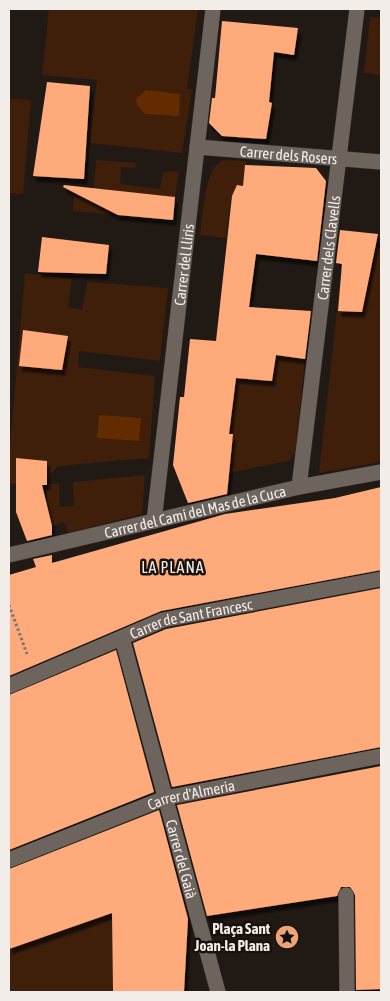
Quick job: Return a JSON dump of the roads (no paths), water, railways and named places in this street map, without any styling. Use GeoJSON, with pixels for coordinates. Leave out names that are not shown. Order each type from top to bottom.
{"type":"FeatureCollection","features":[{"type":"Feature","properties":{"kind":"street","name":"Carrer del Lliris"},"geometry":{"type":"LineString","coordinates":[[154,521],[213,9]]}},
{"type":"Feature","properties":{"kind":"street","name":"Carrer dels Clavells"},"geometry":{"type":"LineString","coordinates":[[299,487],[358,9]]}},
{"type":"Feature","properties":{"kind":"street","name":"Carrer dels Rosers"},"geometry":{"type":"LineString","coordinates":[[197,147],[381,162]]}},
{"type":"Feature","properties":{"kind":"street","name":"Carrer del Camí del Mas de la Cuca"},"geometry":{"type":"LineString","coordinates":[[9,555],[299,487],[381,472]]}},
{"type":"Feature","properties":{"kind":"street","name":"Carrer de Sant Francesc"},"geometry":{"type":"LineString","coordinates":[[9,686],[162,620],[381,580]]}},
{"type":"Feature","properties":{"kind":"street","name":"Carrer del Gaià"},"geometry":{"type":"LineString","coordinates":[[122,638],[218,992]]}},
{"type":"Feature","properties":{"kind":"street","name":"Carrer d'Almeria"},"geometry":{"type":"LineString","coordinates":[[9,860],[165,798],[381,756]]}},
{"type":"Feature","properties":{"kind":"street"},"geometry":{"type":"LineString","coordinates":[[346,895],[347,992]]}},
{"type":"Feature","properties":{"kind":"place","name":"Plaça Sant Joan-la Plana"},"geometry":{"type":"Point","coordinates":[287,937]}},
{"type":"Feature","properties":{"kind":"district","name":"LA PLANA"},"geometry":{"type":"Point","coordinates":[173,567]}}]}
